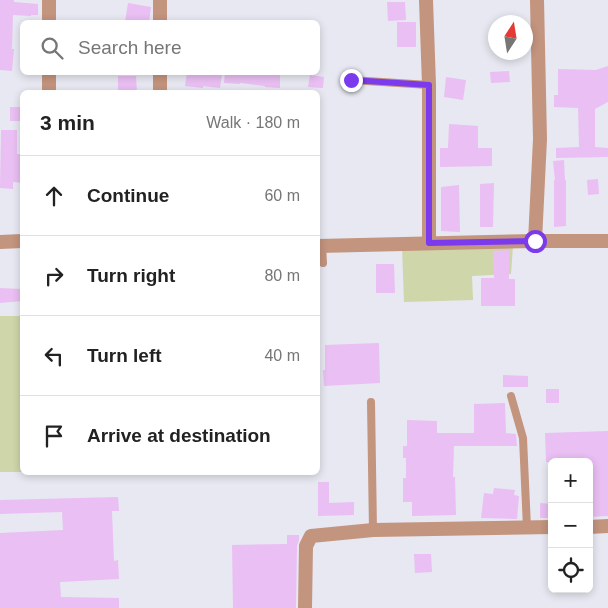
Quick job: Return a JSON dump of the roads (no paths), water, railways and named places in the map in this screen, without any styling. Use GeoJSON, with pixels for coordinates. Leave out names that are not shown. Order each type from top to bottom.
{"type":"FeatureCollection","features":[{"type":"Feature","properties":{"kind":"street"},"geometry":{"type":"LineString","coordinates":[[49,0],[49,20]]}},
{"type":"Feature","properties":{"kind":"street"},"geometry":{"type":"LineString","coordinates":[[160,0],[160,20]]}},
{"type":"Feature","properties":{"kind":"street"},"geometry":{"type":"LineString","coordinates":[[426,0],[429,85],[429,243]]}},
{"type":"Feature","properties":{"kind":"street"},"geometry":{"type":"LineString","coordinates":[[535,241],[540,139],[536,0]]}},
{"type":"Feature","properties":{"kind":"street"},"geometry":{"type":"LineString","coordinates":[[48,90],[49,75]]}},
{"type":"Feature","properties":{"kind":"street"},"geometry":{"type":"LineString","coordinates":[[160,75],[160,90]]}},
{"type":"Feature","properties":{"kind":"street"},"geometry":{"type":"LineString","coordinates":[[320,246],[608,241]]}},
{"type":"Feature","properties":{"kind":"street"},"geometry":{"type":"LineString","coordinates":[[0,242],[20,242]]}},
{"type":"Feature","properties":{"kind":"street"},"geometry":{"type":"LineString","coordinates":[[593,527],[608,526]]}},
{"type":"Feature","properties":{"kind":"street"},"geometry":{"type":"LineString","coordinates":[[305,608],[306,546],[311,536],[373,530],[548,528]]}},
{"type":"Feature","properties":{"kind":"lane"},"geometry":{"type":"LineString","coordinates":[[351,80],[429,85]]}},
{"type":"Feature","properties":{"kind":"lane"},"geometry":{"type":"LineString","coordinates":[[320,246],[323,263]]}},
{"type":"Feature","properties":{"kind":"lane"},"geometry":{"type":"LineString","coordinates":[[512,396],[523,438],[526,528]]}},
{"type":"Feature","properties":{"kind":"lane"},"geometry":{"type":"LineString","coordinates":[[371,402],[373,530]]}}]}
